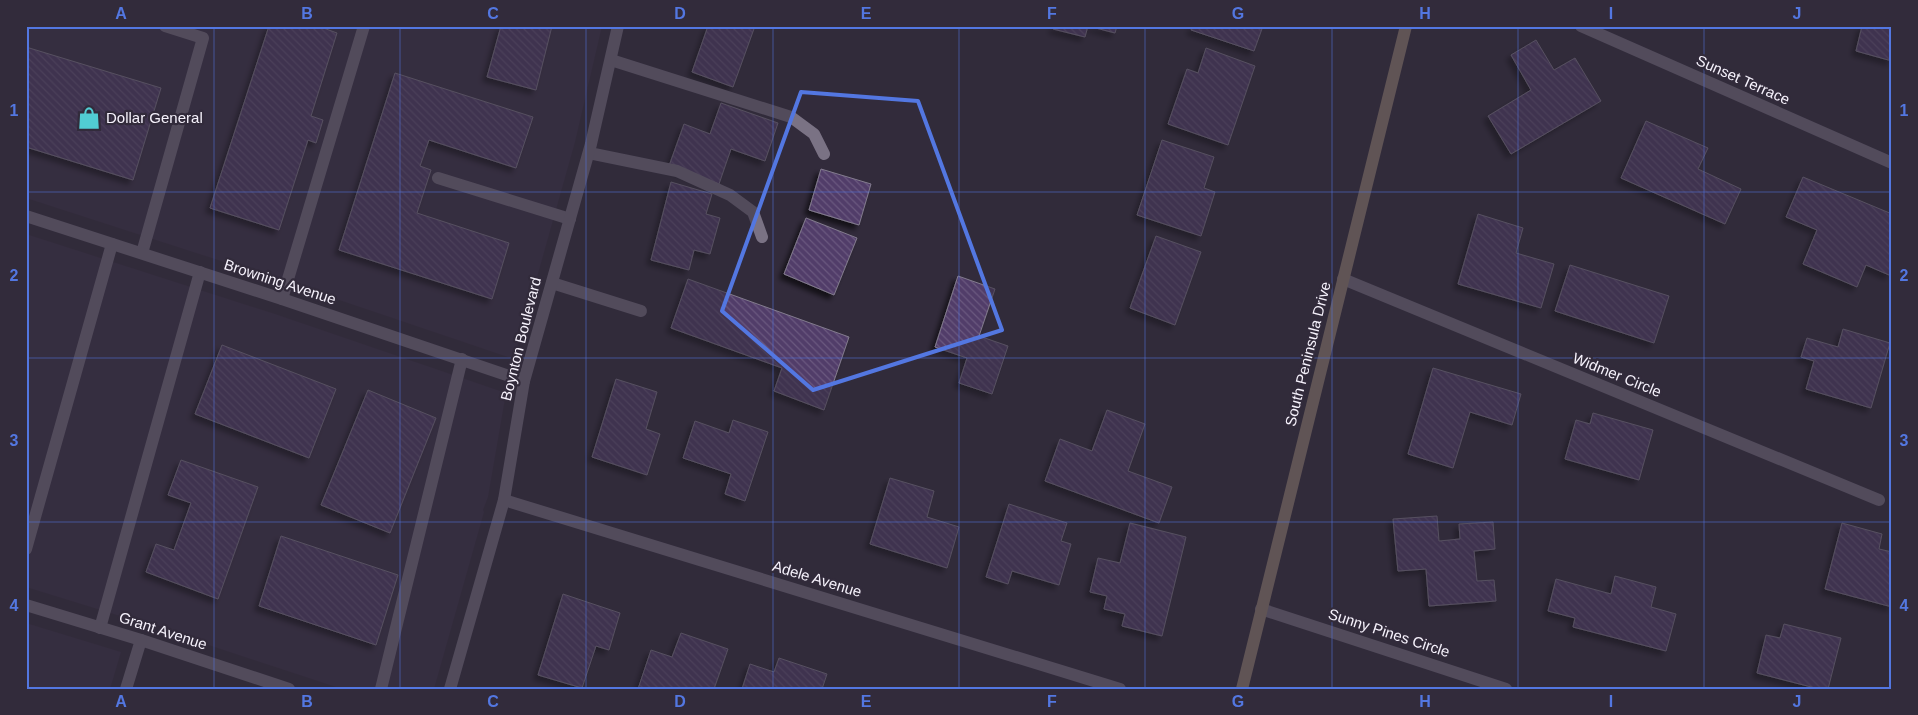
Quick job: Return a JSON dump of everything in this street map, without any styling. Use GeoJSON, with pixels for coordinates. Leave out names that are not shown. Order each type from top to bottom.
{"type":"FeatureCollection","features":[{"type":"Feature","properties":{"kind":"main road","name":"South Peninsula Drive"},"geometry":{"type":"LineString","coordinates":[[1242,689],[1406,26]]}},
{"type":"Feature","properties":{"kind":"street"},"geometry":{"type":"LineString","coordinates":[[142,253],[203,38],[182,29],[165,26]]}},
{"type":"Feature","properties":{"kind":"street"},"geometry":{"type":"LineString","coordinates":[[282,299],[364,26]]}},
{"type":"Feature","properties":{"kind":"street","name":"Boynton Boulevard"},"geometry":{"type":"LineString","coordinates":[[450,689],[504,500],[524,381],[588,153],[618,26]]}},
{"type":"Feature","properties":{"kind":"street","name":"Sunset Terrace"},"geometry":{"type":"LineString","coordinates":[[1581,26],[1892,163]]}},
{"type":"Feature","properties":{"kind":"street"},"geometry":{"type":"LineString","coordinates":[[611,60],[791,117],[814,134],[824,154]]}},
{"type":"Feature","properties":{"kind":"street"},"geometry":{"type":"LineString","coordinates":[[588,153],[677,172],[730,195],[753,212],[762,237]]}},
{"type":"Feature","properties":{"kind":"street"},"geometry":{"type":"LineString","coordinates":[[438,178],[570,219]]}},
{"type":"Feature","properties":{"kind":"street","name":"Browning Avenue"},"geometry":{"type":"LineString","coordinates":[[26,216],[282,299],[524,381]]}},
{"type":"Feature","properties":{"kind":"street"},"geometry":{"type":"LineString","coordinates":[[26,550],[112,244]]}},
{"type":"Feature","properties":{"kind":"street"},"geometry":{"type":"LineString","coordinates":[[100,628],[200,272]]}},
{"type":"Feature","properties":{"kind":"street","name":"Widmer Circle"},"geometry":{"type":"LineString","coordinates":[[1343,280],[1879,500]]}},
{"type":"Feature","properties":{"kind":"street"},"geometry":{"type":"LineString","coordinates":[[552,283],[641,311]]}},
{"type":"Feature","properties":{"kind":"street"},"geometry":{"type":"LineString","coordinates":[[381,689],[462,360]]}},
{"type":"Feature","properties":{"kind":"street","name":"Adele Avenue"},"geometry":{"type":"LineString","coordinates":[[504,500],[1120,689]]}},
{"type":"Feature","properties":{"kind":"street","name":"Grant Avenue"},"geometry":{"type":"LineString","coordinates":[[26,605],[141,640],[289,689]]}},
{"type":"Feature","properties":{"kind":"street","name":"Sunny Pines Circle"},"geometry":{"type":"LineString","coordinates":[[1261,609],[1506,689]]}},
{"type":"Feature","properties":{"kind":"street"},"geometry":{"type":"LineString","coordinates":[[126,689],[141,640]]}},
{"type":"Feature","properties":{"kind":"highlighted area"},"geometry":{"type":"Polygon","coordinates":[[[801,92],[918,101],[1002,330],[813,390],[722,311],[801,92]]]}},
{"type":"Feature","properties":{"kind":"shaded area"},"geometry":{"type":"Polygon","coordinates":[[[26,26],[602,26],[575,142],[514,359],[289,283],[26,198],[26,26]]]}},
{"type":"Feature","properties":{"kind":"shaded area"},"geometry":{"type":"Polygon","coordinates":[[[26,234],[275,314],[506,393],[488,497],[434,689],[342,689],[160,629],[161,626],[146,624],[26,587],[26,234]]]}},
{"type":"Feature","properties":{"kind":"shaded area"},"geometry":{"type":"Polygon","coordinates":[[[26,623],[121,652],[110,689],[26,689],[26,623]]]}},
{"type":"Feature","properties":{"kind":"building"},"geometry":{"type":"Polygon","coordinates":[[[269,26],[318,26],[337,33],[311,116],[323,120],[316,143],[308,140],[279,230],[210,208],[269,26]]]}},
{"type":"Feature","properties":{"kind":"building"},"geometry":{"type":"Polygon","coordinates":[[[501,26],[552,26],[536,90],[487,77],[501,26]]]}},
{"type":"Feature","properties":{"kind":"building"},"geometry":{"type":"Polygon","coordinates":[[[708,26],[755,26],[733,87],[692,72],[708,26]]]}},
{"type":"Feature","properties":{"kind":"building"},"geometry":{"type":"Polygon","coordinates":[[[1054,26],[1088,26],[1085,37],[1053,29],[1054,26]]]}},
{"type":"Feature","properties":{"kind":"building"},"geometry":{"type":"Polygon","coordinates":[[[1088,26],[1117,26],[1115,33],[1088,26]]]}},
{"type":"Feature","properties":{"kind":"building"},"geometry":{"type":"Polygon","coordinates":[[[1193,26],[1263,26],[1254,51],[1191,30],[1193,26]]]}},
{"type":"Feature","properties":{"kind":"building"},"geometry":{"type":"Polygon","coordinates":[[[1862,26],[1892,26],[1892,61],[1856,51],[1862,26]]]}},
{"type":"Feature","properties":{"kind":"building"},"geometry":{"type":"Polygon","coordinates":[[[1536,40],[1554,70],[1575,58],[1601,101],[1511,154],[1488,116],[1531,90],[1511,55],[1536,40]]]}},
{"type":"Feature","properties":{"kind":"building","name":"Dollar General"},"geometry":{"type":"Polygon","coordinates":[[[26,47],[161,88],[133,180],[26,147],[26,47]]]}},
{"type":"Feature","properties":{"kind":"building"},"geometry":{"type":"Polygon","coordinates":[[[1206,48],[1255,66],[1228,145],[1168,124],[1187,69],[1198,73],[1206,48]]]}},
{"type":"Feature","properties":{"kind":"building"},"geometry":{"type":"Polygon","coordinates":[[[395,73],[533,117],[516,168],[429,140],[420,166],[431,170],[417,213],[509,243],[492,299],[339,250],[395,73]]]}},
{"type":"Feature","properties":{"kind":"building"},"geometry":{"type":"Polygon","coordinates":[[[721,103],[778,123],[765,161],[731,149],[719,184],[669,166],[684,124],[710,134],[721,103]]]}},
{"type":"Feature","properties":{"kind":"building"},"geometry":{"type":"Polygon","coordinates":[[[1646,121],[1708,148],[1698,169],[1741,189],[1725,224],[1621,178],[1646,121]]]}},
{"type":"Feature","properties":{"kind":"building"},"geometry":{"type":"Polygon","coordinates":[[[1162,140],[1214,157],[1204,188],[1215,192],[1201,236],[1137,215],[1162,140]]]}},
{"type":"Feature","properties":{"kind":"building"},"geometry":{"type":"Polygon","coordinates":[[[821,169],[871,184],[859,225],[809,210],[821,169]]]}},
{"type":"Feature","properties":{"kind":"building"},"geometry":{"type":"Polygon","coordinates":[[[1803,177],[1892,214],[1892,270],[1889,275],[1866,265],[1857,287],[1803,264],[1817,230],[1786,217],[1803,177]]]}},
{"type":"Feature","properties":{"kind":"building"},"geometry":{"type":"Polygon","coordinates":[[[671,182],[712,194],[706,214],[720,218],[710,254],[694,250],[689,270],[651,260],[671,182]]]}},
{"type":"Feature","properties":{"kind":"building"},"geometry":{"type":"Polygon","coordinates":[[[1478,214],[1523,228],[1516,253],[1554,264],[1541,308],[1458,284],[1478,214]]]}},
{"type":"Feature","properties":{"kind":"building"},"geometry":{"type":"Polygon","coordinates":[[[806,218],[857,238],[834,295],[784,274],[806,218]]]}},
{"type":"Feature","properties":{"kind":"building"},"geometry":{"type":"Polygon","coordinates":[[[1156,236],[1201,252],[1175,325],[1130,308],[1156,236]]]}},
{"type":"Feature","properties":{"kind":"building"},"geometry":{"type":"Polygon","coordinates":[[[1570,265],[1669,296],[1654,343],[1555,311],[1570,265]]]}},
{"type":"Feature","properties":{"kind":"building"},"geometry":{"type":"Polygon","coordinates":[[[958,276],[995,289],[979,336],[1008,346],[992,394],[959,383],[967,358],[935,347],[958,276]]]}},
{"type":"Feature","properties":{"kind":"building"},"geometry":{"type":"Polygon","coordinates":[[[688,279],[849,337],[824,410],[774,391],[782,368],[671,328],[688,279]]]}},
{"type":"Feature","properties":{"kind":"building"},"geometry":{"type":"Polygon","coordinates":[[[1843,329],[1890,343],[1871,408],[1806,389],[1814,361],[1801,357],[1807,338],[1838,347],[1843,329]]]}},
{"type":"Feature","properties":{"kind":"building"},"geometry":{"type":"Polygon","coordinates":[[[222,345],[336,389],[309,458],[195,414],[222,345]]]}},
{"type":"Feature","properties":{"kind":"building"},"geometry":{"type":"Polygon","coordinates":[[[1433,368],[1521,394],[1512,425],[1470,412],[1453,468],[1408,454],[1433,368]]]}},
{"type":"Feature","properties":{"kind":"building"},"geometry":{"type":"Polygon","coordinates":[[[616,379],[657,392],[646,429],[660,434],[647,475],[592,457],[616,379]]]}},
{"type":"Feature","properties":{"kind":"building"},"geometry":{"type":"Polygon","coordinates":[[[368,390],[436,418],[390,533],[321,505],[368,390]]]}},
{"type":"Feature","properties":{"kind":"building"},"geometry":{"type":"Polygon","coordinates":[[[1107,410],[1145,424],[1128,471],[1172,487],[1159,523],[1045,481],[1060,439],[1092,451],[1107,410]]]}},
{"type":"Feature","properties":{"kind":"building"},"geometry":{"type":"Polygon","coordinates":[[[1593,413],[1653,430],[1639,480],[1565,459],[1576,420],[1590,424],[1593,413]]]}},
{"type":"Feature","properties":{"kind":"building"},"geometry":{"type":"Polygon","coordinates":[[[733,420],[768,432],[745,501],[725,494],[731,474],[683,458],[695,421],[729,433],[733,420]]]}},
{"type":"Feature","properties":{"kind":"building"},"geometry":{"type":"Polygon","coordinates":[[[181,460],[258,487],[218,599],[146,572],[156,544],[174,550],[191,503],[168,495],[181,460]]]}},
{"type":"Feature","properties":{"kind":"building"},"geometry":{"type":"Polygon","coordinates":[[[890,478],[934,491],[927,517],[959,527],[947,568],[870,544],[890,478]]]}},
{"type":"Feature","properties":{"kind":"building"},"geometry":{"type":"Polygon","coordinates":[[[1009,504],[1067,523],[1061,541],[1071,544],[1059,585],[1012,571],[1008,584],[986,577],[1009,504]]]}},
{"type":"Feature","properties":{"kind":"building"},"geometry":{"type":"Polygon","coordinates":[[[1437,516],[1439,541],[1460,539],[1459,524],[1493,522],[1495,549],[1474,551],[1477,581],[1494,580],[1496,601],[1429,606],[1426,569],[1398,571],[1393,519],[1437,516]]]}},
{"type":"Feature","properties":{"kind":"building"},"geometry":{"type":"Polygon","coordinates":[[[1130,523],[1186,537],[1162,636],[1122,626],[1125,614],[1104,609],[1107,596],[1090,592],[1098,558],[1120,563],[1130,523]]]}},
{"type":"Feature","properties":{"kind":"building"},"geometry":{"type":"Polygon","coordinates":[[[1842,523],[1882,534],[1879,549],[1892,552],[1892,607],[1825,589],[1842,523]]]}},
{"type":"Feature","properties":{"kind":"building"},"geometry":{"type":"Polygon","coordinates":[[[281,536],[398,575],[376,645],[259,606],[281,536]]]}},
{"type":"Feature","properties":{"kind":"building"},"geometry":{"type":"Polygon","coordinates":[[[1615,576],[1656,587],[1651,607],[1676,614],[1666,651],[1573,627],[1575,618],[1548,611],[1556,579],[1611,594],[1615,576]]]}},
{"type":"Feature","properties":{"kind":"building"},"geometry":{"type":"Polygon","coordinates":[[[563,594],[620,613],[609,650],[596,646],[582,688],[538,675],[563,594]]]}},
{"type":"Feature","properties":{"kind":"building"},"geometry":{"type":"Polygon","coordinates":[[[1784,624],[1841,638],[1828,689],[1819,689],[1757,673],[1766,635],[1780,638],[1784,624]]]}},
{"type":"Feature","properties":{"kind":"building"},"geometry":{"type":"Polygon","coordinates":[[[681,633],[728,649],[714,689],[638,689],[651,650],[672,657],[681,633]]]}},
{"type":"Feature","properties":{"kind":"building"},"geometry":{"type":"Polygon","coordinates":[[[779,658],[827,674],[822,689],[742,689],[750,664],[774,672],[779,658]]]}},
{"type":"Feature","properties":{"kind":"place","name":"Dollar General"},"geometry":{"type":"Point","coordinates":[89,118]}}]}
